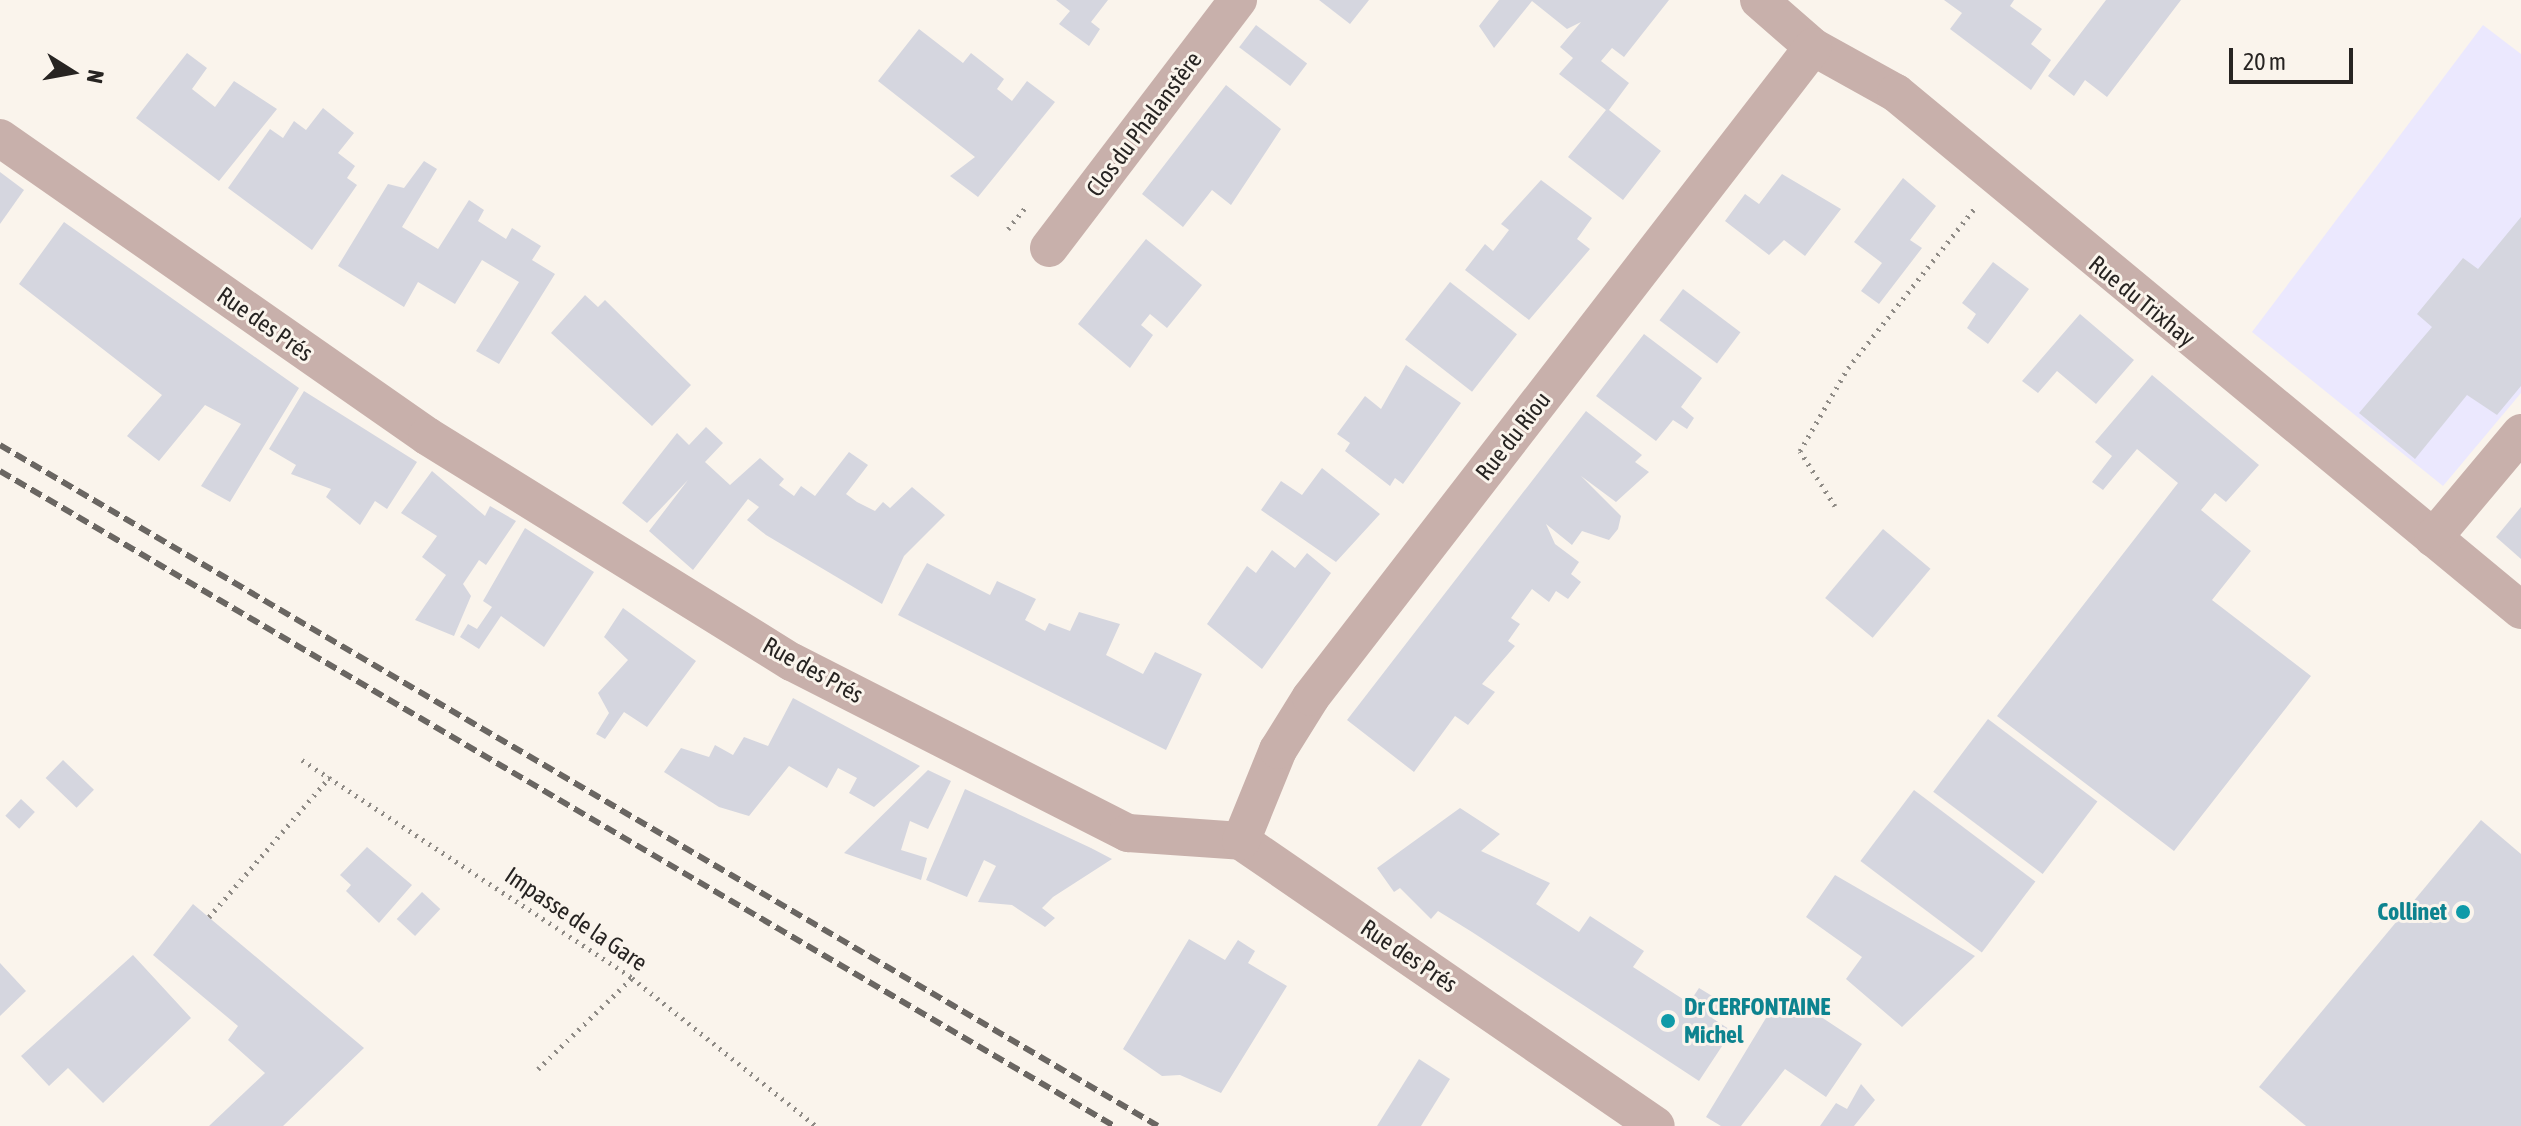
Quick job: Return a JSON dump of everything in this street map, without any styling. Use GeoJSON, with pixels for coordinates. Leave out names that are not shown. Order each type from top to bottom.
{"type":"FeatureCollection","features":[{"type":"Feature","properties":{"kind":"street","name":"Clos du Phalanstère"},"geometry":{"type":"LineString","coordinates":[[1049,248],[1238,0]]}},
{"type":"Feature","properties":{"kind":"street","name":"Rue du Trixhay"},"geometry":{"type":"LineString","coordinates":[[1759,0],[1813,47],[1896,93],[1996,182],[2521,610]]}},
{"type":"Feature","properties":{"kind":"street","name":"Rue du Riou"},"geometry":{"type":"LineString","coordinates":[[1241,841],[1278,750],[1311,697],[1813,47]]}},
{"type":"Feature","properties":{"kind":"street","name":"Rue des Prés"},"geometry":{"type":"LineString","coordinates":[[0,138],[427,436],[792,662],[1128,833],[1241,841],[1656,1126]]}},
{"type":"Feature","properties":{"kind":"street"},"geometry":{"type":"LineString","coordinates":[[2433,538],[2521,433]]}},
{"type":"Feature","properties":{"kind":"path"},"geometry":{"type":"LineString","coordinates":[[1835,506],[1800,451],[1848,368],[1996,182]]}},
{"type":"Feature","properties":{"kind":"path","name":"Impasse de la Gare"},"geometry":{"type":"LineString","coordinates":[[302,760],[632,978],[816,1126]]}},
{"type":"Feature","properties":{"kind":"path"},"geometry":{"type":"LineString","coordinates":[[209,917],[330,777]]}},
{"type":"Feature","properties":{"kind":"path"},"geometry":{"type":"LineString","coordinates":[[538,1069],[632,978]]}},
{"type":"Feature","properties":{"kind":"shaded area"},"geometry":{"type":"Polygon","coordinates":[[[2483,25],[2521,54],[2521,393],[2443,486],[2252,332],[2483,25]]]}},
{"type":"Feature","properties":{"kind":"building"},"geometry":{"type":"Polygon","coordinates":[[[1056,0],[1108,0],[1091,22],[1100,29],[1089,46],[1059,24],[1070,11],[1056,0]]]}},
{"type":"Feature","properties":{"kind":"building"},"geometry":{"type":"Polygon","coordinates":[[[1319,0],[1369,0],[1350,24],[1319,0]]]}},
{"type":"Feature","properties":{"kind":"building"},"geometry":{"type":"Polygon","coordinates":[[[1499,0],[1669,0],[1624,57],[1612,48],[1601,61],[1629,83],[1609,110],[1661,151],[1623,200],[1568,157],[1606,110],[1559,74],[1573,58],[1560,47],[1581,22],[1567,29],[1532,1],[1494,48],[1479,26],[1499,0]]]}},
{"type":"Feature","properties":{"kind":"building"},"geometry":{"type":"Polygon","coordinates":[[[1944,0],[2014,0],[2010,6],[2042,29],[2031,44],[2051,60],[2031,90],[1950,29],[1962,13],[1944,0]]]}},
{"type":"Feature","properties":{"kind":"building"},"geometry":{"type":"Polygon","coordinates":[[[2106,0],[2181,0],[2107,97],[2085,80],[2074,96],[2048,76],[2106,0]]]}},
{"type":"Feature","properties":{"kind":"building"},"geometry":{"type":"Polygon","coordinates":[[[1256,25],[1307,64],[1290,86],[1239,47],[1256,25]]]}},
{"type":"Feature","properties":{"kind":"building"},"geometry":{"type":"Polygon","coordinates":[[[919,29],[963,63],[971,53],[1004,79],[997,89],[1012,101],[1027,81],[1055,102],[978,197],[950,176],[975,157],[878,81],[919,29]]]}},
{"type":"Feature","properties":{"kind":"building"},"geometry":{"type":"Polygon","coordinates":[[[187,53],[207,68],[192,89],[215,107],[234,81],[277,109],[219,181],[136,118],[187,53]]]}},
{"type":"Feature","properties":{"kind":"building"},"geometry":{"type":"Polygon","coordinates":[[[1226,85],[1281,129],[1231,205],[1212,190],[1183,227],[1142,194],[1226,85]]]}},
{"type":"Feature","properties":{"kind":"building"},"geometry":{"type":"Polygon","coordinates":[[[323,108],[354,133],[338,153],[355,166],[347,178],[357,185],[312,250],[228,188],[270,129],[283,138],[294,121],[306,130],[323,108]]]}},
{"type":"Feature","properties":{"kind":"building"},"geometry":{"type":"Polygon","coordinates":[[[424,161],[437,169],[402,227],[438,249],[469,200],[484,210],[478,221],[506,239],[512,228],[541,246],[532,260],[555,274],[499,364],[476,351],[519,282],[482,260],[455,304],[418,282],[404,307],[338,266],[388,184],[404,188],[424,161]]]}},
{"type":"Feature","properties":{"kind":"building"},"geometry":{"type":"Polygon","coordinates":[[[0,172],[24,190],[0,224],[0,172]]]}},
{"type":"Feature","properties":{"kind":"building"},"geometry":{"type":"Polygon","coordinates":[[[1782,174],[1841,209],[1805,256],[1784,240],[1769,255],[1725,221],[1745,194],[1759,204],[1782,174]]]}},
{"type":"Feature","properties":{"kind":"building"},"geometry":{"type":"Polygon","coordinates":[[[1903,178],[1936,206],[1910,240],[1922,248],[1879,304],[1861,291],[1882,263],[1854,242],[1903,178]]]}},
{"type":"Feature","properties":{"kind":"building"},"geometry":{"type":"Polygon","coordinates":[[[1541,180],[1592,218],[1577,239],[1590,249],[1529,320],[1465,270],[1485,244],[1493,251],[1509,230],[1501,224],[1541,180]]]}},
{"type":"Feature","properties":{"kind":"building"},"geometry":{"type":"Polygon","coordinates":[[[2521,217],[2521,386],[2497,415],[2467,395],[2415,459],[2359,413],[2432,327],[2417,314],[2463,258],[2478,269],[2521,217]]]}},
{"type":"Feature","properties":{"kind":"building"},"geometry":{"type":"Polygon","coordinates":[[[64,222],[299,388],[230,502],[201,486],[241,424],[205,405],[159,461],[127,436],[162,395],[19,284],[64,222]]]}},
{"type":"Feature","properties":{"kind":"building"},"geometry":{"type":"Polygon","coordinates":[[[1146,239],[1202,285],[1167,328],[1150,314],[1141,325],[1153,335],[1130,368],[1078,324],[1146,239]]]}},
{"type":"Feature","properties":{"kind":"building"},"geometry":{"type":"Polygon","coordinates":[[[1993,262],[2029,289],[1988,344],[1967,328],[1976,314],[1962,303],[1993,262]]]}},
{"type":"Feature","properties":{"kind":"building"},"geometry":{"type":"Polygon","coordinates":[[[1450,282],[1517,334],[1472,392],[1405,340],[1450,282]]]}},
{"type":"Feature","properties":{"kind":"building"},"geometry":{"type":"Polygon","coordinates":[[[1683,289],[1741,332],[1717,363],[1660,320],[1683,289]]]}},
{"type":"Feature","properties":{"kind":"building"},"geometry":{"type":"Polygon","coordinates":[[[585,295],[598,307],[605,300],[691,385],[652,426],[551,333],[585,295]]]}},
{"type":"Feature","properties":{"kind":"building"},"geometry":{"type":"Polygon","coordinates":[[[2080,314],[2134,360],[2096,404],[2057,371],[2038,393],[2022,381],[2080,314]]]}},
{"type":"Feature","properties":{"kind":"building"},"geometry":{"type":"Polygon","coordinates":[[[1644,334],[1702,378],[1681,407],[1694,418],[1687,429],[1673,420],[1656,441],[1596,396],[1644,334]]]}},
{"type":"Feature","properties":{"kind":"building"},"geometry":{"type":"Polygon","coordinates":[[[1406,365],[1461,403],[1403,484],[1395,478],[1390,486],[1345,451],[1350,443],[1337,434],[1365,396],[1381,409],[1406,365]]]}},
{"type":"Feature","properties":{"kind":"building"},"geometry":{"type":"Polygon","coordinates":[[[2152,375],[2259,465],[2226,502],[2215,493],[2201,510],[2251,551],[2212,600],[2311,676],[2174,851],[1997,716],[2178,483],[2137,449],[2103,490],[2092,482],[2112,456],[2095,442],[2152,375]]]}},
{"type":"Feature","properties":{"kind":"building"},"geometry":{"type":"Polygon","coordinates":[[[304,391],[417,462],[387,509],[375,501],[360,525],[326,497],[331,489],[291,474],[296,465],[269,449],[304,391]]]}},
{"type":"Feature","properties":{"kind":"building"},"geometry":{"type":"Polygon","coordinates":[[[1586,411],[1642,455],[1635,462],[1649,472],[1616,502],[1581,476],[1621,516],[1618,529],[1609,540],[1582,531],[1572,545],[1546,524],[1555,544],[1579,562],[1571,574],[1581,582],[1568,599],[1556,591],[1549,602],[1532,589],[1511,618],[1520,624],[1508,641],[1515,646],[1482,684],[1495,692],[1468,725],[1455,716],[1414,772],[1347,720],[1586,411]]]}},
{"type":"Feature","properties":{"kind":"building"},"geometry":{"type":"Polygon","coordinates":[[[706,427],[723,443],[705,462],[730,485],[760,458],[784,479],[779,485],[794,496],[801,486],[815,496],[849,452],[868,465],[846,494],[857,502],[875,511],[883,502],[890,508],[912,487],[945,515],[904,556],[882,604],[766,535],[747,520],[759,507],[748,499],[693,570],[649,531],[688,480],[647,523],[622,503],[677,433],[689,445],[706,427]]]}},
{"type":"Feature","properties":{"kind":"building"},"geometry":{"type":"Polygon","coordinates":[[[1322,468],[1380,514],[1336,562],[1261,510],[1281,481],[1302,495],[1322,468]]]}},
{"type":"Feature","properties":{"kind":"building"},"geometry":{"type":"Polygon","coordinates":[[[432,471],[485,516],[490,506],[516,521],[486,565],[479,560],[463,584],[471,596],[454,636],[415,620],[446,575],[422,557],[437,536],[401,513],[432,471]]]}},
{"type":"Feature","properties":{"kind":"building"},"geometry":{"type":"Polygon","coordinates":[[[2521,507],[2521,559],[2496,537],[2521,507]]]}},
{"type":"Feature","properties":{"kind":"building"},"geometry":{"type":"Polygon","coordinates":[[[525,528],[594,572],[544,647],[501,616],[479,649],[460,637],[468,624],[477,629],[492,607],[483,601],[525,528]]]}},
{"type":"Feature","properties":{"kind":"building"},"geometry":{"type":"Polygon","coordinates":[[[1883,529],[1930,569],[1873,638],[1825,598],[1883,529]]]}},
{"type":"Feature","properties":{"kind":"building"},"geometry":{"type":"Polygon","coordinates":[[[1272,550],[1295,568],[1307,553],[1331,573],[1262,669],[1207,624],[1247,566],[1256,573],[1272,550]]]}},
{"type":"Feature","properties":{"kind":"building"},"geometry":{"type":"Polygon","coordinates":[[[927,563],[990,595],[997,581],[1036,599],[1025,620],[1045,631],[1049,623],[1070,631],[1079,612],[1120,624],[1106,655],[1143,674],[1155,652],[1202,674],[1166,750],[898,615],[927,563]]]}},
{"type":"Feature","properties":{"kind":"building"},"geometry":{"type":"Polygon","coordinates":[[[623,608],[696,661],[647,727],[624,712],[605,739],[596,734],[609,713],[598,693],[628,660],[604,637],[623,608]]]}},
{"type":"Feature","properties":{"kind":"building"},"geometry":{"type":"Polygon","coordinates":[[[793,698],[920,766],[874,807],[849,793],[857,778],[838,768],[827,788],[789,766],[749,816],[719,807],[664,772],[681,748],[709,757],[715,745],[733,755],[744,737],[768,746],[793,698]]]}},
{"type":"Feature","properties":{"kind":"building"},"geometry":{"type":"Polygon","coordinates":[[[1988,719],[2097,801],[2043,874],[1933,792],[1988,719]]]}},
{"type":"Feature","properties":{"kind":"building"},"geometry":{"type":"Polygon","coordinates":[[[63,760],[94,790],[77,808],[46,778],[63,760]]]}},
{"type":"Feature","properties":{"kind":"building"},"geometry":{"type":"Polygon","coordinates":[[[928,770],[951,781],[928,829],[910,821],[901,850],[927,858],[921,880],[844,853],[928,770]]]}},
{"type":"Feature","properties":{"kind":"building"},"geometry":{"type":"Polygon","coordinates":[[[965,789],[1112,859],[1053,897],[1042,908],[1055,918],[1045,927],[1012,905],[978,902],[996,866],[984,860],[967,897],[926,880],[965,789]]]}},
{"type":"Feature","properties":{"kind":"building"},"geometry":{"type":"Polygon","coordinates":[[[1914,790],[2035,881],[1982,953],[1860,861],[1914,790]]]}},
{"type":"Feature","properties":{"kind":"building"},"geometry":{"type":"Polygon","coordinates":[[[21,799],[35,812],[19,829],[5,816],[21,799]]]}},
{"type":"Feature","properties":{"kind":"building"},"geometry":{"type":"Polygon","coordinates":[[[1460,808],[1500,834],[1481,851],[1550,883],[1536,904],[1579,932],[1590,916],[1644,951],[1633,967],[1689,1003],[1699,988],[1722,1002],[1712,1018],[1732,1031],[1699,1081],[1472,932],[1438,911],[1431,919],[1400,888],[1394,892],[1377,868],[1460,808]]]}},
{"type":"Feature","properties":{"kind":"building"},"geometry":{"type":"Polygon","coordinates":[[[2481,820],[2521,854],[2521,1126],[2306,1126],[2259,1087],[2481,820]]]}},
{"type":"Feature","properties":{"kind":"building"},"geometry":{"type":"Polygon","coordinates":[[[367,847],[412,885],[379,923],[346,891],[351,885],[340,875],[367,847]]]}},
{"type":"Feature","properties":{"kind":"building"},"geometry":{"type":"Polygon","coordinates":[[[1835,875],[1975,956],[1902,1027],[1846,979],[1862,957],[1806,917],[1835,875]]]}},
{"type":"Feature","properties":{"kind":"building"},"geometry":{"type":"Polygon","coordinates":[[[422,892],[440,909],[415,936],[397,919],[422,892]]]}},
{"type":"Feature","properties":{"kind":"building"},"geometry":{"type":"Polygon","coordinates":[[[193,904],[364,1048],[283,1126],[209,1126],[265,1073],[228,1040],[238,1026],[153,955],[193,904]]]}},
{"type":"Feature","properties":{"kind":"building"},"geometry":{"type":"Polygon","coordinates":[[[1189,939],[1225,960],[1238,940],[1255,951],[1248,963],[1287,986],[1221,1093],[1180,1075],[1162,1076],[1123,1049],[1189,939]]]}},
{"type":"Feature","properties":{"kind":"building"},"geometry":{"type":"Polygon","coordinates":[[[133,955],[191,1018],[103,1103],[68,1068],[49,1086],[21,1056],[133,955]]]}},
{"type":"Feature","properties":{"kind":"building"},"geometry":{"type":"Polygon","coordinates":[[[0,963],[26,991],[0,1016],[0,963]]]}},
{"type":"Feature","properties":{"kind":"building"},"geometry":{"type":"Polygon","coordinates":[[[1775,1003],[1796,1016],[1803,1005],[1862,1044],[1826,1097],[1785,1069],[1741,1126],[1721,1126],[1706,1117],[1775,1003]]]}},
{"type":"Feature","properties":{"kind":"building"},"geometry":{"type":"Polygon","coordinates":[[[1419,1059],[1450,1079],[1421,1126],[1377,1126],[1419,1059]]]}},
{"type":"Feature","properties":{"kind":"building"},"geometry":{"type":"Polygon","coordinates":[[[1861,1084],[1875,1100],[1854,1126],[1820,1126],[1836,1103],[1847,1109],[1861,1084]]]}},
{"type":"Feature","properties":{"kind":"railway"},"geometry":{"type":"LineString","coordinates":[[0,445],[1158,1126]]}},
{"type":"Feature","properties":{"kind":"railway"},"geometry":{"type":"LineString","coordinates":[[0,471],[1114,1126]]}},
{"type":"Feature","properties":{"kind":"place","name":"Collinet"},"geometry":{"type":"Point","coordinates":[2463,912]}},
{"type":"Feature","properties":{"kind":"place","name":"Dr CERFONTAINE Michel"},"geometry":{"type":"Point","coordinates":[1668,1021]}}]}
